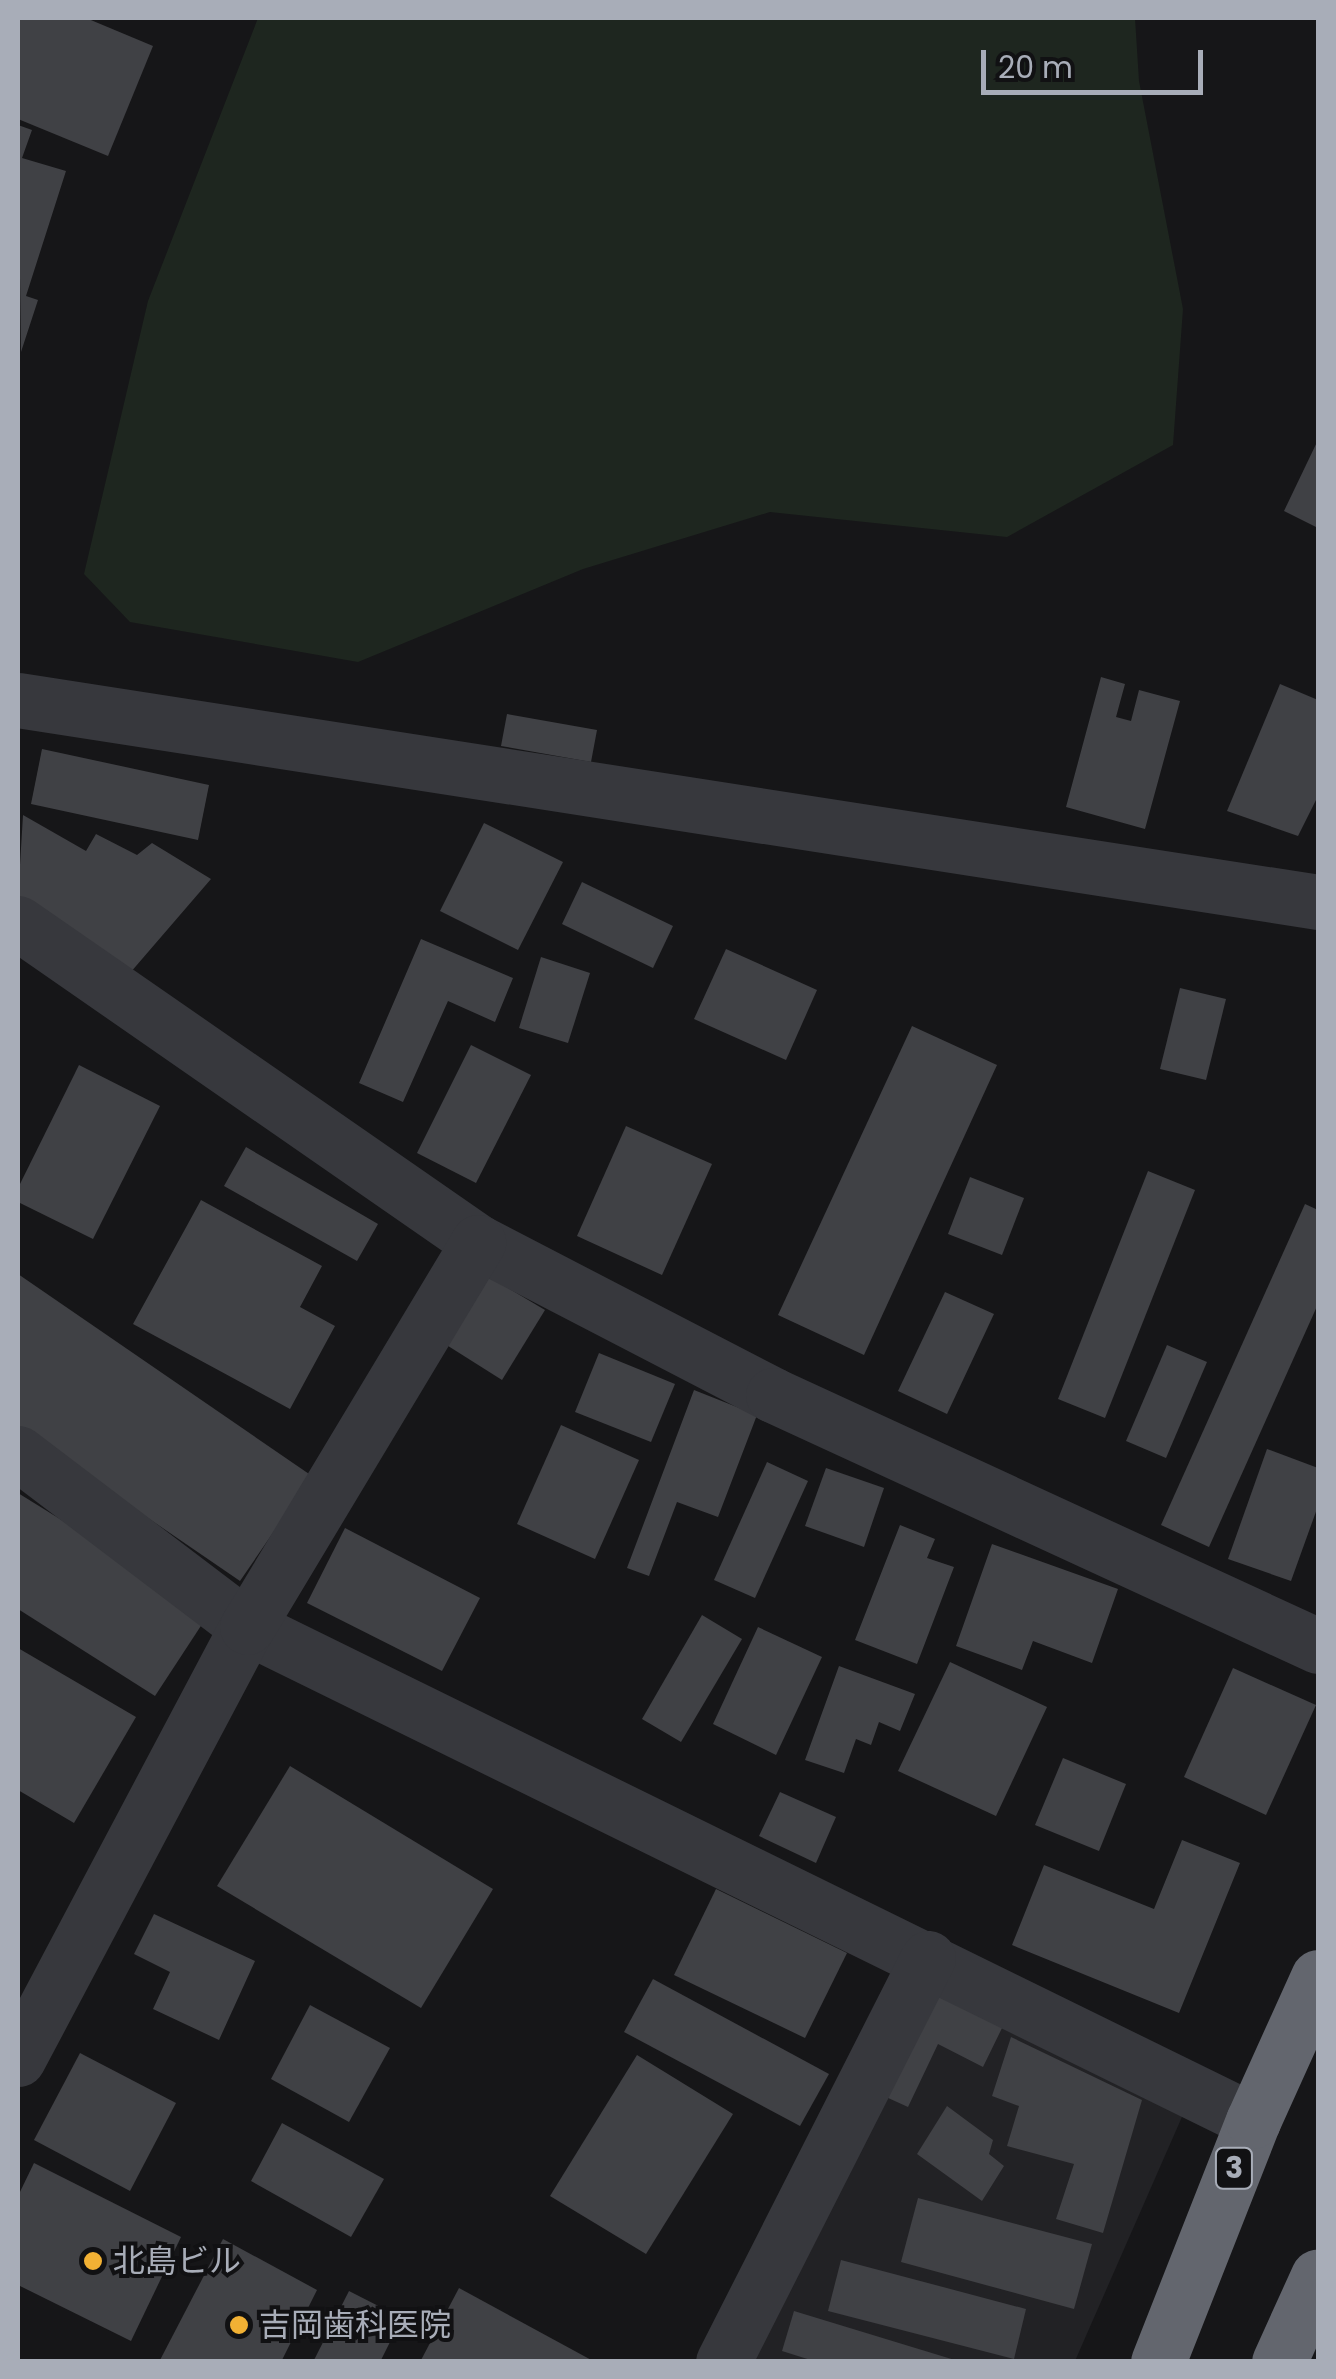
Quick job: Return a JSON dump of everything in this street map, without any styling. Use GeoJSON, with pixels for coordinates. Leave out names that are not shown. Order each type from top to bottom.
{"type":"FeatureCollection","features":[{"type":"Feature","properties":{"kind":"highway","name":"3"},"geometry":{"type":"LineString","coordinates":[[1158,2362],[1253,2121],[1318,1977]]}},
{"type":"Feature","properties":{"kind":"highway"},"geometry":{"type":"LineString","coordinates":[[1279,2362],[1318,2276]]}},
{"type":"Feature","properties":{"kind":"street"},"geometry":{"type":"LineString","coordinates":[[18,700],[1318,902]]}},
{"type":"Feature","properties":{"kind":"street"},"geometry":{"type":"LineString","coordinates":[[18,923],[478,1242],[773,1394],[1318,1646]]}},
{"type":"Feature","properties":{"kind":"street"},"geometry":{"type":"LineString","coordinates":[[18,2059],[246,1627],[478,1242]]}},
{"type":"Feature","properties":{"kind":"street"},"geometry":{"type":"LineString","coordinates":[[18,1453],[246,1627],[928,1958],[1253,2121]]}},
{"type":"Feature","properties":{"kind":"street"},"geometry":{"type":"LineString","coordinates":[[724,2362],[928,1958]]}},
{"type":"Feature","properties":{"kind":"shaded area"},"geometry":{"type":"Polygon","coordinates":[[[258,18],[1135,18],[1139,81],[1183,309],[1173,445],[1007,537],[770,512],[583,569],[358,662],[130,622],[84,574],[148,301],[258,18]]]}},
{"type":"Feature","properties":{"kind":"shaded area"},"geometry":{"type":"Polygon","coordinates":[[[933,1974],[1185,2110],[1075,2361],[735,2362],[933,1974]]]}},
{"type":"Feature","properties":{"kind":"building"},"geometry":{"type":"Polygon","coordinates":[[[18,18],[86,18],[153,46],[108,156],[18,119],[18,18]]]}},
{"type":"Feature","properties":{"kind":"building"},"geometry":{"type":"Polygon","coordinates":[[[18,125],[32,130],[22,158],[66,171],[26,296],[38,300],[21,352],[18,125]]]}},
{"type":"Feature","properties":{"kind":"building"},"geometry":{"type":"Polygon","coordinates":[[[1318,440],[1318,528],[1284,511],[1318,440]]]}},
{"type":"Feature","properties":{"kind":"building"},"geometry":{"type":"Polygon","coordinates":[[[1101,677],[1125,684],[1116,717],[1131,721],[1139,690],[1180,701],[1145,829],[1066,807],[1101,677]]]}},
{"type":"Feature","properties":{"kind":"building"},"geometry":{"type":"Polygon","coordinates":[[[1280,684],[1318,700],[1318,796],[1298,836],[1227,811],[1280,684]]]}},
{"type":"Feature","properties":{"kind":"building"},"geometry":{"type":"Polygon","coordinates":[[[507,714],[597,730],[591,762],[501,746],[507,714]]]}},
{"type":"Feature","properties":{"kind":"building"},"geometry":{"type":"Polygon","coordinates":[[[42,749],[209,785],[198,840],[31,804],[42,749]]]}},
{"type":"Feature","properties":{"kind":"building"},"geometry":{"type":"Polygon","coordinates":[[[23,815],[86,851],[96,834],[137,855],[152,843],[211,879],[130,973],[18,898],[23,815]]]}},
{"type":"Feature","properties":{"kind":"building"},"geometry":{"type":"Polygon","coordinates":[[[484,823],[563,862],[518,950],[440,911],[484,823]]]}},
{"type":"Feature","properties":{"kind":"building"},"geometry":{"type":"Polygon","coordinates":[[[582,882],[673,926],[653,968],[562,924],[582,882]]]}},
{"type":"Feature","properties":{"kind":"building"},"geometry":{"type":"Polygon","coordinates":[[[421,939],[513,978],[495,1022],[448,1001],[403,1102],[359,1083],[421,939]]]}},
{"type":"Feature","properties":{"kind":"building"},"geometry":{"type":"Polygon","coordinates":[[[726,949],[817,990],[786,1060],[694,1019],[726,949]]]}},
{"type":"Feature","properties":{"kind":"building"},"geometry":{"type":"Polygon","coordinates":[[[541,957],[590,973],[568,1043],[519,1028],[541,957]]]}},
{"type":"Feature","properties":{"kind":"building"},"geometry":{"type":"Polygon","coordinates":[[[1180,988],[1226,999],[1206,1080],[1160,1069],[1180,988]]]}},
{"type":"Feature","properties":{"kind":"building"},"geometry":{"type":"Polygon","coordinates":[[[912,1026],[997,1065],[864,1355],[778,1315],[912,1026]]]}},
{"type":"Feature","properties":{"kind":"building"},"geometry":{"type":"Polygon","coordinates":[[[471,1045],[531,1075],[476,1183],[417,1153],[471,1045]]]}},
{"type":"Feature","properties":{"kind":"building"},"geometry":{"type":"Polygon","coordinates":[[[79,1065],[160,1106],[93,1239],[18,1202],[18,1188],[79,1065]]]}},
{"type":"Feature","properties":{"kind":"building"},"geometry":{"type":"Polygon","coordinates":[[[626,1126],[712,1164],[662,1275],[577,1236],[626,1126]]]}},
{"type":"Feature","properties":{"kind":"building"},"geometry":{"type":"Polygon","coordinates":[[[246,1147],[378,1224],[357,1261],[224,1186],[246,1147]]]}},
{"type":"Feature","properties":{"kind":"building"},"geometry":{"type":"Polygon","coordinates":[[[1148,1171],[1195,1190],[1105,1418],[1058,1399],[1148,1171]]]}},
{"type":"Feature","properties":{"kind":"building"},"geometry":{"type":"Polygon","coordinates":[[[970,1177],[1024,1198],[1002,1255],[948,1234],[970,1177]]]}},
{"type":"Feature","properties":{"kind":"building"},"geometry":{"type":"Polygon","coordinates":[[[201,1200],[322,1266],[300,1307],[335,1326],[290,1409],[133,1324],[201,1200]]]}},
{"type":"Feature","properties":{"kind":"building"},"geometry":{"type":"Polygon","coordinates":[[[1305,1204],[1318,1210],[1318,1304],[1209,1547],[1161,1525],[1305,1204]]]}},
{"type":"Feature","properties":{"kind":"building"},"geometry":{"type":"Polygon","coordinates":[[[18,1274],[312,1476],[240,1581],[18,1429],[18,1274]]]}},
{"type":"Feature","properties":{"kind":"building"},"geometry":{"type":"Polygon","coordinates":[[[488,1276],[545,1310],[502,1380],[445,1344],[488,1276]]]}},
{"type":"Feature","properties":{"kind":"building"},"geometry":{"type":"Polygon","coordinates":[[[945,1292],[994,1314],[947,1414],[898,1391],[945,1292]]]}},
{"type":"Feature","properties":{"kind":"building"},"geometry":{"type":"Polygon","coordinates":[[[1167,1345],[1207,1362],[1166,1458],[1126,1441],[1167,1345]]]}},
{"type":"Feature","properties":{"kind":"building"},"geometry":{"type":"Polygon","coordinates":[[[599,1353],[675,1384],[651,1442],[575,1412],[599,1353]]]}},
{"type":"Feature","properties":{"kind":"building"},"geometry":{"type":"Polygon","coordinates":[[[694,1390],[757,1415],[718,1517],[677,1502],[649,1576],[627,1568],[694,1390]]]}},
{"type":"Feature","properties":{"kind":"building"},"geometry":{"type":"Polygon","coordinates":[[[561,1425],[639,1460],[595,1559],[517,1524],[561,1425]]]}},
{"type":"Feature","properties":{"kind":"building"},"geometry":{"type":"Polygon","coordinates":[[[1267,1449],[1318,1468],[1318,1506],[1291,1581],[1228,1559],[1267,1449]]]}},
{"type":"Feature","properties":{"kind":"building"},"geometry":{"type":"Polygon","coordinates":[[[767,1462],[808,1481],[755,1598],[714,1580],[767,1462]]]}},
{"type":"Feature","properties":{"kind":"building"},"geometry":{"type":"Polygon","coordinates":[[[826,1468],[884,1488],[864,1547],[805,1526],[826,1468]]]}},
{"type":"Feature","properties":{"kind":"building"},"geometry":{"type":"Polygon","coordinates":[[[18,1493],[210,1612],[155,1696],[18,1609],[18,1493]]]}},
{"type":"Feature","properties":{"kind":"building"},"geometry":{"type":"Polygon","coordinates":[[[900,1525],[935,1539],[927,1558],[954,1567],[917,1664],[855,1640],[900,1525]]]}},
{"type":"Feature","properties":{"kind":"building"},"geometry":{"type":"Polygon","coordinates":[[[345,1528],[480,1598],[442,1671],[307,1603],[345,1528]]]}},
{"type":"Feature","properties":{"kind":"building"},"geometry":{"type":"Polygon","coordinates":[[[992,1544],[1118,1589],[1092,1663],[1033,1641],[1022,1670],[956,1646],[992,1544]]]}},
{"type":"Feature","properties":{"kind":"building"},"geometry":{"type":"Polygon","coordinates":[[[702,1615],[742,1639],[681,1742],[642,1719],[702,1615]]]}},
{"type":"Feature","properties":{"kind":"building"},"geometry":{"type":"Polygon","coordinates":[[[758,1627],[822,1657],[776,1755],[713,1724],[758,1627]]]}},
{"type":"Feature","properties":{"kind":"building"},"geometry":{"type":"Polygon","coordinates":[[[18,1648],[136,1717],[74,1823],[18,1790],[18,1648]]]}},
{"type":"Feature","properties":{"kind":"building"},"geometry":{"type":"Polygon","coordinates":[[[950,1662],[1047,1707],[996,1816],[898,1771],[950,1662]]]}},
{"type":"Feature","properties":{"kind":"building"},"geometry":{"type":"Polygon","coordinates":[[[839,1666],[915,1694],[900,1731],[879,1722],[871,1745],[856,1739],[844,1773],[805,1760],[839,1666]]]}},
{"type":"Feature","properties":{"kind":"building"},"geometry":{"type":"Polygon","coordinates":[[[1233,1668],[1316,1705],[1266,1815],[1184,1777],[1233,1668]]]}},
{"type":"Feature","properties":{"kind":"building"},"geometry":{"type":"Polygon","coordinates":[[[1063,1758],[1126,1784],[1099,1851],[1035,1825],[1063,1758]]]}},
{"type":"Feature","properties":{"kind":"building"},"geometry":{"type":"Polygon","coordinates":[[[290,1766],[493,1889],[421,2008],[217,1886],[290,1766]]]}},
{"type":"Feature","properties":{"kind":"building"},"geometry":{"type":"Polygon","coordinates":[[[780,1792],[836,1817],[816,1863],[759,1836],[780,1792]]]}},
{"type":"Feature","properties":{"kind":"building"},"geometry":{"type":"Polygon","coordinates":[[[1182,1840],[1240,1863],[1179,2013],[1012,1945],[1044,1865],[1154,1909],[1182,1840]]]}},
{"type":"Feature","properties":{"kind":"building"},"geometry":{"type":"Polygon","coordinates":[[[716,1889],[847,1953],[805,2038],[674,1975],[716,1889]]]}},
{"type":"Feature","properties":{"kind":"building"},"geometry":{"type":"Polygon","coordinates":[[[154,1914],[255,1961],[219,2040],[153,2009],[170,1972],[134,1954],[154,1914]]]}},
{"type":"Feature","properties":{"kind":"building"},"geometry":{"type":"Polygon","coordinates":[[[653,1979],[829,2074],[800,2126],[624,2032],[653,1979]]]}},
{"type":"Feature","properties":{"kind":"building"},"geometry":{"type":"Polygon","coordinates":[[[936,1994],[1003,2026],[983,2067],[938,2044],[908,2107],[886,2097],[936,1994]]]}},
{"type":"Feature","properties":{"kind":"building"},"geometry":{"type":"Polygon","coordinates":[[[310,2005],[390,2048],[349,2122],[271,2079],[310,2005]]]}},
{"type":"Feature","properties":{"kind":"building"},"geometry":{"type":"Polygon","coordinates":[[[1011,2037],[1142,2100],[1103,2233],[1056,2219],[1074,2164],[1007,2146],[1019,2106],[992,2096],[1011,2037]]]}},
{"type":"Feature","properties":{"kind":"building"},"geometry":{"type":"Polygon","coordinates":[[[80,2053],[176,2103],[130,2191],[34,2140],[80,2053]]]}},
{"type":"Feature","properties":{"kind":"building"},"geometry":{"type":"Polygon","coordinates":[[[637,2055],[733,2114],[646,2254],[550,2196],[637,2055]]]}},
{"type":"Feature","properties":{"kind":"building"},"geometry":{"type":"Polygon","coordinates":[[[947,2106],[993,2140],[989,2154],[1004,2166],[982,2201],[917,2154],[947,2106]]]}},
{"type":"Feature","properties":{"kind":"building"},"geometry":{"type":"Polygon","coordinates":[[[282,2123],[384,2179],[351,2237],[251,2181],[282,2123]]]}},
{"type":"Feature","properties":{"kind":"building","name":"北島ビル"},"geometry":{"type":"Polygon","coordinates":[[[34,2163],[181,2237],[131,2341],[18,2285],[18,2196],[34,2163]]]}},
{"type":"Feature","properties":{"kind":"building"},"geometry":{"type":"Polygon","coordinates":[[[918,2198],[1092,2244],[1074,2309],[901,2262],[918,2198]]]}},
{"type":"Feature","properties":{"kind":"building","name":"吉岡歯科医院"},"geometry":{"type":"Polygon","coordinates":[[[223,2239],[317,2290],[281,2362],[159,2362],[223,2239]]]}},
{"type":"Feature","properties":{"kind":"building"},"geometry":{"type":"Polygon","coordinates":[[[841,2260],[1026,2309],[1014,2359],[828,2311],[841,2260]]]}},
{"type":"Feature","properties":{"kind":"building"},"geometry":{"type":"Polygon","coordinates":[[[459,2288],[595,2362],[420,2362],[459,2288]]]}},
{"type":"Feature","properties":{"kind":"building"},"geometry":{"type":"Polygon","coordinates":[[[349,2291],[402,2318],[380,2362],[313,2362],[349,2291]]]}},
{"type":"Feature","properties":{"kind":"building"},"geometry":{"type":"Polygon","coordinates":[[[794,2311],[958,2362],[817,2362],[782,2351],[794,2311]]]}},
{"type":"Feature","properties":{"kind":"place","name":"北島ビル"},"geometry":{"type":"Point","coordinates":[93,2261]}},
{"type":"Feature","properties":{"kind":"place","name":"吉岡歯科医院"},"geometry":{"type":"Point","coordinates":[239,2325]}}]}
